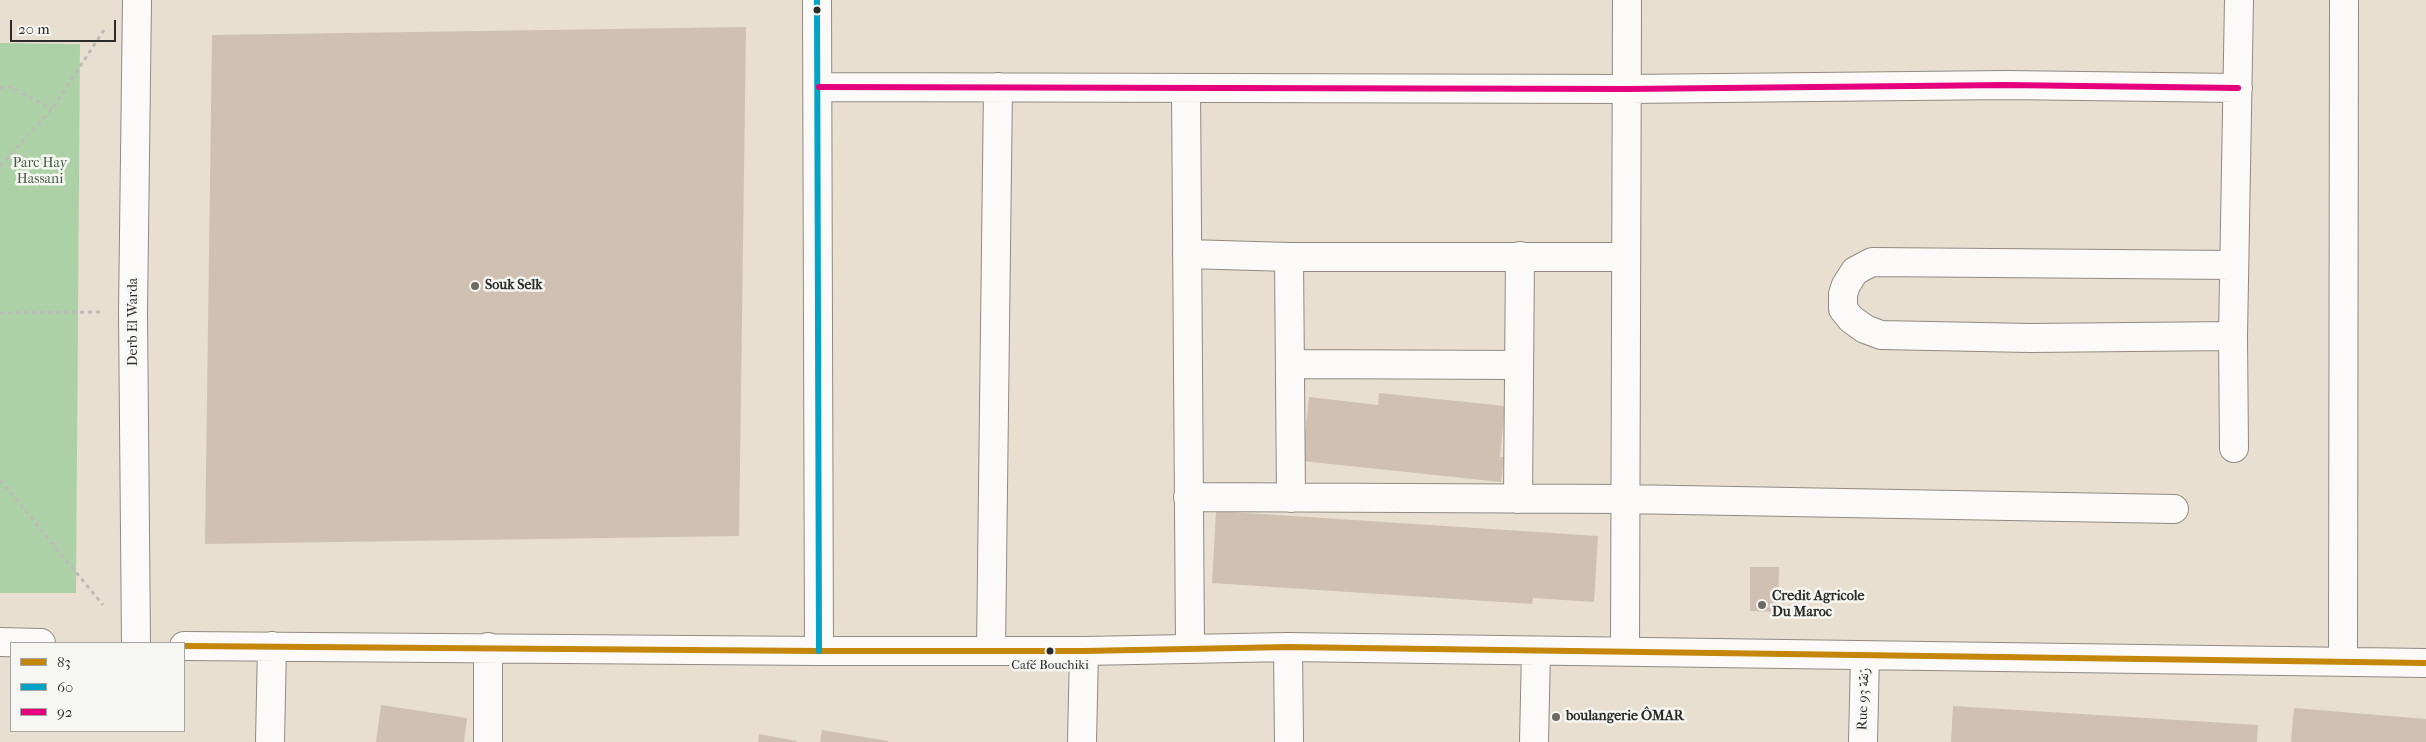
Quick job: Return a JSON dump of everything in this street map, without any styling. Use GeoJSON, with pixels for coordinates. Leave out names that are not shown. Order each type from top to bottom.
{"type":"FeatureCollection","features":[{"type":"Feature","properties":{"kind":"street","name":"Derb El Warda"},"geometry":{"type":"LineString","coordinates":[[136,642],[133,312],[137,0]]}},
{"type":"Feature","properties":{"kind":"street"},"geometry":{"type":"LineString","coordinates":[[817,0],[819,87],[819,651]]}},
{"type":"Feature","properties":{"kind":"street"},"geometry":{"type":"LineString","coordinates":[[1625,651],[1627,0]]}},
{"type":"Feature","properties":{"kind":"street"},"geometry":{"type":"LineString","coordinates":[[2234,448],[2233,336],[2239,0]]}},
{"type":"Feature","properties":{"kind":"street"},"geometry":{"type":"LineString","coordinates":[[2343,662],[2344,0]]}},
{"type":"Feature","properties":{"kind":"street"},"geometry":{"type":"LineString","coordinates":[[819,87],[1627,89],[2006,84],[2238,88]]}},
{"type":"Feature","properties":{"kind":"street"},"geometry":{"type":"LineString","coordinates":[[991,649],[998,87]]}},
{"type":"Feature","properties":{"kind":"street"},"geometry":{"type":"LineString","coordinates":[[1186,88],[1190,648]]}},
{"type":"Feature","properties":{"kind":"street"},"geometry":{"type":"LineString","coordinates":[[1187,254],[1289,257],[1626,257]]}},
{"type":"Feature","properties":{"kind":"street"},"geometry":{"type":"LineString","coordinates":[[1518,499],[1520,256]]}},
{"type":"Feature","properties":{"kind":"street"},"geometry":{"type":"LineString","coordinates":[[1289,257],[1291,498]]}},
{"type":"Feature","properties":{"kind":"street"},"geometry":{"type":"LineString","coordinates":[[2233,336],[2030,338],[1881,335],[1865,329],[1851,319],[1843,309],[1843,294],[1846,285],[1855,271],[1872,262],[2234,265]]}},
{"type":"Feature","properties":{"kind":"street"},"geometry":{"type":"LineString","coordinates":[[1290,364],[1519,365]]}},
{"type":"Feature","properties":{"kind":"street"},"geometry":{"type":"LineString","coordinates":[[1188,498],[1625,499],[2174,509]]}},
{"type":"Feature","properties":{"kind":"street"},"geometry":{"type":"LineString","coordinates":[[185,646],[819,651],[991,649],[1084,651],[1288,647],[2426,663]]}},
{"type":"Feature","properties":{"kind":"street"},"geometry":{"type":"LineString","coordinates":[[270,742],[272,646]]}},
{"type":"Feature","properties":{"kind":"street"},"geometry":{"type":"LineString","coordinates":[[488,647],[488,742]]}},
{"type":"Feature","properties":{"kind":"street"},"geometry":{"type":"LineString","coordinates":[[1288,647],[1289,742]]}},
{"type":"Feature","properties":{"kind":"street"},"geometry":{"type":"LineString","coordinates":[[1082,742],[1084,651]]}},
{"type":"Feature","properties":{"kind":"street"},"geometry":{"type":"LineString","coordinates":[[1534,742],[1536,651]]}},
{"type":"Feature","properties":{"kind":"street","name":"Rue 93 زنقة"},"geometry":{"type":"LineString","coordinates":[[1863,742],[1865,656]]}},
{"type":"Feature","properties":{"kind":"path"},"geometry":{"type":"LineString","coordinates":[[0,166],[52,109],[108,23]]}},
{"type":"Feature","properties":{"kind":"path"},"geometry":{"type":"LineString","coordinates":[[0,88],[9,86],[52,109]]}},
{"type":"Feature","properties":{"kind":"path"},"geometry":{"type":"LineString","coordinates":[[0,313],[133,312]]}},
{"type":"Feature","properties":{"kind":"path"},"geometry":{"type":"LineString","coordinates":[[0,480],[104,606]]}},
{"type":"Feature","properties":{"kind":"green space","name":"Parc Hay Hassani"},"geometry":{"type":"Polygon","coordinates":[[[0,43],[80,44],[76,593],[0,593],[0,43]]]}},
{"type":"Feature","properties":{"kind":"building","name":"Souk Selk"},"geometry":{"type":"Polygon","coordinates":[[[746,27],[739,536],[205,544],[212,35],[746,27]]]}},
{"type":"Feature","properties":{"kind":"building"},"geometry":{"type":"Polygon","coordinates":[[[1379,393],[1505,406],[1500,457],[1504,457],[1501,482],[1302,461],[1309,397],[1378,405],[1379,393]]]}},
{"type":"Feature","properties":{"kind":"building"},"geometry":{"type":"Polygon","coordinates":[[[1216,511],[1598,536],[1594,602],[1533,598],[1532,604],[1212,583],[1216,511]]]}},
{"type":"Feature","properties":{"kind":"building"},"geometry":{"type":"Polygon","coordinates":[[[1750,567],[1779,567],[1778,612],[1750,611],[1750,567]]]}},
{"type":"Feature","properties":{"kind":"building"},"geometry":{"type":"Polygon","coordinates":[[[381,705],[467,718],[464,742],[376,742],[381,705]]]}},
{"type":"Feature","properties":{"kind":"building"},"geometry":{"type":"Polygon","coordinates":[[[1953,706],[2258,725],[2257,742],[1951,742],[1953,706]]]}},
{"type":"Feature","properties":{"kind":"building"},"geometry":{"type":"Polygon","coordinates":[[[2294,708],[2426,719],[2426,742],[2291,742],[2294,708]]]}},
{"type":"Feature","properties":{"kind":"building"},"geometry":{"type":"Polygon","coordinates":[[[822,730],[888,741],[888,742],[820,742],[822,730]]]}},
{"type":"Feature","properties":{"kind":"building"},"geometry":{"type":"Polygon","coordinates":[[[759,734],[797,741],[797,742],[758,742],[759,734]]]}},
{"type":"Feature","properties":{"kind":"transit line","name":"60"},"geometry":{"type":"LineString","coordinates":[[817,0],[819,651]]}},
{"type":"Feature","properties":{"kind":"transit line","name":"92"},"geometry":{"type":"LineString","coordinates":[[819,87],[1627,89],[2006,85],[2238,88]]}},
{"type":"Feature","properties":{"kind":"transit line","name":"83"},"geometry":{"type":"LineString","coordinates":[[185,646],[819,651],[1084,651],[1288,647],[2426,663]]}},
{"type":"Feature","properties":{"kind":"place","name":"Souk Selk"},"geometry":{"type":"Point","coordinates":[475,286]}},
{"type":"Feature","properties":{"kind":"place","name":"Credit Agricole Du Maroc"},"geometry":{"type":"Point","coordinates":[1762,605]}},
{"type":"Feature","properties":{"kind":"place","name":"Café Bouchiki"},"geometry":{"type":"Point","coordinates":[1050,651]}},
{"type":"Feature","properties":{"kind":"place","name":"boulangerie ÔMAR"},"geometry":{"type":"Point","coordinates":[1556,717]}}]}
